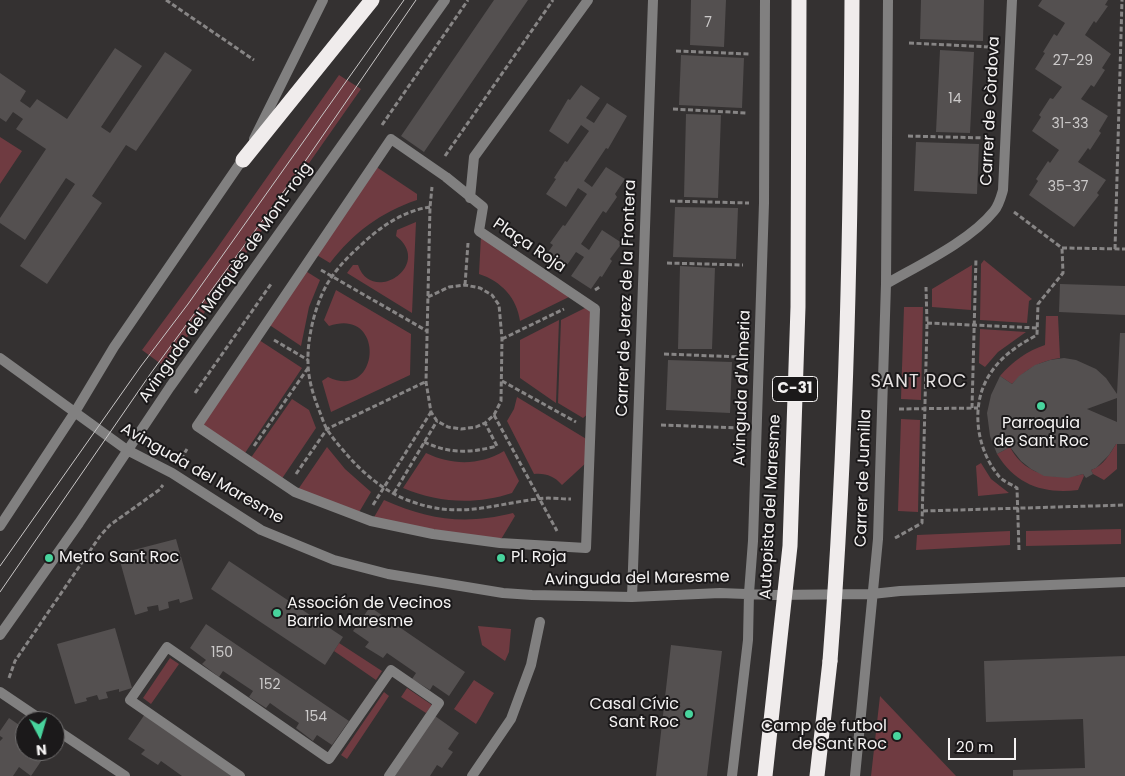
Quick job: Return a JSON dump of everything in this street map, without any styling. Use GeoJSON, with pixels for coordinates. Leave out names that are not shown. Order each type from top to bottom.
{"type":"FeatureCollection","features":[{"type":"Feature","properties":{"kind":"highway"},"geometry":{"type":"LineString","coordinates":[[243,160],[372,0]]}},
{"type":"Feature","properties":{"kind":"highway","name":"Autopista del Maresme"},"geometry":{"type":"LineString","coordinates":[[765,776],[790,546],[798,307],[800,0]]}},
{"type":"Feature","properties":{"kind":"highway"},"geometry":{"type":"LineString","coordinates":[[817,776],[830,660],[839,544],[848,311],[852,0]]}},
{"type":"Feature","properties":{"kind":"street"},"geometry":{"type":"LineString","coordinates":[[0,526],[75,412],[114,347],[243,160],[323,0]]}},
{"type":"Feature","properties":{"kind":"street","name":"Avinguda del Marquès de Mont-roig"},"geometry":{"type":"LineString","coordinates":[[0,635],[79,523],[127,450],[445,0]]}},
{"type":"Feature","properties":{"kind":"street"},"geometry":{"type":"LineString","coordinates":[[470,198],[474,157],[588,0]]}},
{"type":"Feature","properties":{"kind":"street","name":"Carrer de Jerez de la Frontera"},"geometry":{"type":"LineString","coordinates":[[632,597],[653,0]]}},
{"type":"Feature","properties":{"kind":"street","name":"Avinguda d'Almeria"},"geometry":{"type":"LineString","coordinates":[[732,776],[748,640],[753,541],[763,213],[765,0]]}},
{"type":"Feature","properties":{"kind":"street","name":"Carrer de Jumilla"},"geometry":{"type":"LineString","coordinates":[[855,776],[878,539],[886,284],[888,0]]}},
{"type":"Feature","properties":{"kind":"street","name":"Carrer de Còrdova"},"geometry":{"type":"LineString","coordinates":[[886,284],[946,249],[980,226],[996,209],[1003,190],[1012,0]]}},
{"type":"Feature","properties":{"kind":"street","name":"Plaça Roja"},"geometry":{"type":"LineString","coordinates":[[391,139],[470,198],[483,207],[479,231],[595,309],[586,548],[500,543],[443,536],[364,519],[295,492],[197,426],[391,139]]}},
{"type":"Feature","properties":{"kind":"street","name":"Avinguda del Maresme"},"geometry":{"type":"LineString","coordinates":[[0,358],[127,450],[172,474],[261,530],[334,560],[388,574],[504,593],[632,597],[711,593],[772,595],[872,594],[900,591],[1125,582]]}},
{"type":"Feature","properties":{"kind":"street"},"geometry":{"type":"LineString","coordinates":[[472,776],[511,719],[531,666],[540,622]]}},
{"type":"Feature","properties":{"kind":"street"},"geometry":{"type":"LineString","coordinates":[[240,776],[130,700],[166,647],[329,759],[391,670],[439,704],[389,776]]}},
{"type":"Feature","properties":{"kind":"street"},"geometry":{"type":"LineString","coordinates":[[0,692],[28,711]]}},
{"type":"Feature","properties":{"kind":"street"},"geometry":{"type":"LineString","coordinates":[[65,736],[125,776]]}},
{"type":"Feature","properties":{"kind":"path"},"geometry":{"type":"LineString","coordinates":[[166,0],[254,60]]}},
{"type":"Feature","properties":{"kind":"path"},"geometry":{"type":"LineString","coordinates":[[428,297],[449,287],[466,285],[480,288],[492,295],[499,306],[502,339],[501,401],[494,415],[485,423],[476,427],[461,429],[448,427],[437,421],[431,412],[426,382],[430,207],[435,170],[553,0]]}},
{"type":"Feature","properties":{"kind":"path"},"geometry":{"type":"LineString","coordinates":[[1115,249],[1122,0]]}},
{"type":"Feature","properties":{"kind":"path"},"geometry":{"type":"LineString","coordinates":[[910,43],[989,47]]}},
{"type":"Feature","properties":{"kind":"path"},"geometry":{"type":"LineString","coordinates":[[676,51],[749,54]]}},
{"type":"Feature","properties":{"kind":"path"},"geometry":{"type":"LineString","coordinates":[[673,109],[747,113]]}},
{"type":"Feature","properties":{"kind":"path"},"geometry":{"type":"LineString","coordinates":[[908,136],[986,138]]}},
{"type":"Feature","properties":{"kind":"path"},"geometry":{"type":"LineString","coordinates":[[670,201],[755,203]]}},
{"type":"Feature","properties":{"kind":"path"},"geometry":{"type":"LineString","coordinates":[[430,207],[404,214],[373,233],[344,261],[332,276],[317,309],[311,332],[308,360],[314,398],[327,430],[362,471],[408,501],[447,510],[467,510],[490,508],[539,498],[588,500]]}},
{"type":"Feature","properties":{"kind":"path"},"geometry":{"type":"LineString","coordinates":[[1014,212],[1062,248],[1125,249]]}},
{"type":"Feature","properties":{"kind":"path"},"geometry":{"type":"LineString","coordinates":[[1019,550],[1017,488],[999,477],[992,466],[978,432],[978,408],[981,391],[990,373],[1019,345],[1037,335],[1038,304],[1063,273],[1062,248]]}},
{"type":"Feature","properties":{"kind":"path"},"geometry":{"type":"LineString","coordinates":[[972,408],[976,258]]}},
{"type":"Feature","properties":{"kind":"path"},"geometry":{"type":"LineString","coordinates":[[308,262],[427,331]]}},
{"type":"Feature","properties":{"kind":"path"},"geometry":{"type":"LineString","coordinates":[[667,263],[743,265]]}},
{"type":"Feature","properties":{"kind":"path"},"geometry":{"type":"LineString","coordinates":[[502,339],[582,300],[601,286]]}},
{"type":"Feature","properties":{"kind":"path"},"geometry":{"type":"LineString","coordinates":[[894,539],[922,523],[927,322],[926,287]]}},
{"type":"Feature","properties":{"kind":"path"},"geometry":{"type":"LineString","coordinates":[[927,322],[1038,328]]}},
{"type":"Feature","properties":{"kind":"path"},"geometry":{"type":"LineString","coordinates":[[260,332],[308,360]]}},
{"type":"Feature","properties":{"kind":"path"},"geometry":{"type":"LineString","coordinates":[[664,354],[741,357]]}},
{"type":"Feature","properties":{"kind":"path"},"geometry":{"type":"LineString","coordinates":[[246,458],[308,368]]}},
{"type":"Feature","properties":{"kind":"path"},"geometry":{"type":"LineString","coordinates":[[502,381],[591,430]]}},
{"type":"Feature","properties":{"kind":"path"},"geometry":{"type":"LineString","coordinates":[[287,487],[327,430],[426,382]]}},
{"type":"Feature","properties":{"kind":"path"},"geometry":{"type":"LineString","coordinates":[[898,409],[978,408]]}},
{"type":"Feature","properties":{"kind":"path"},"geometry":{"type":"LineString","coordinates":[[364,519],[431,412]]}},
{"type":"Feature","properties":{"kind":"path"},"geometry":{"type":"LineString","coordinates":[[494,415],[566,547]]}},
{"type":"Feature","properties":{"kind":"path"},"geometry":{"type":"LineString","coordinates":[[394,493],[437,421]]}},
{"type":"Feature","properties":{"kind":"path"},"geometry":{"type":"LineString","coordinates":[[424,442],[439,449],[452,451],[480,450],[497,446],[485,423]]}},
{"type":"Feature","properties":{"kind":"path"},"geometry":{"type":"LineString","coordinates":[[661,425],[739,428]]}},
{"type":"Feature","properties":{"kind":"path"},"geometry":{"type":"LineString","coordinates":[[8,682],[15,661],[100,536],[110,525],[159,490]]}},
{"type":"Feature","properties":{"kind":"path"},"geometry":{"type":"LineString","coordinates":[[923,511],[1125,505]]}},
{"type":"Feature","properties":{"kind":"shaded area"},"geometry":{"type":"Polygon","coordinates":[[[339,75],[361,89],[167,366],[161,364],[142,350],[215,251],[339,75]]]}},
{"type":"Feature","properties":{"kind":"shaded area"},"geometry":{"type":"Polygon","coordinates":[[[0,137],[22,151],[0,184],[0,137]]]}},
{"type":"Feature","properties":{"kind":"shaded area"},"geometry":{"type":"Polygon","coordinates":[[[375,166],[417,194],[417,200],[380,217],[348,242],[330,263],[315,254],[375,166]]]}},
{"type":"Feature","properties":{"kind":"shaded area"},"geometry":{"type":"Polygon","coordinates":[[[416,222],[412,313],[347,273],[353,265],[358,265],[365,277],[375,282],[397,277],[404,269],[408,259],[406,247],[396,236],[397,230],[416,222]]]}},
{"type":"Feature","properties":{"kind":"shaded area"},"geometry":{"type":"Polygon","coordinates":[[[481,236],[571,296],[520,321],[512,298],[507,292],[494,281],[479,274],[481,236]]]}},
{"type":"Feature","properties":{"kind":"shaded area"},"geometry":{"type":"Polygon","coordinates":[[[984,260],[1032,299],[1029,301],[1027,323],[980,320],[981,264],[984,260]]]}},
{"type":"Feature","properties":{"kind":"shaded area"},"geometry":{"type":"Polygon","coordinates":[[[972,265],[971,310],[932,307],[932,289],[972,265]]]}},
{"type":"Feature","properties":{"kind":"shaded area"},"geometry":{"type":"Polygon","coordinates":[[[304,270],[320,280],[309,307],[301,346],[268,324],[304,270]]]}},
{"type":"Feature","properties":{"kind":"shaded area"},"geometry":{"type":"Polygon","coordinates":[[[336,290],[411,334],[410,375],[331,412],[322,381],[328,377],[346,381],[359,377],[367,367],[370,353],[368,340],[360,329],[347,323],[329,326],[324,320],[336,290]]]}},
{"type":"Feature","properties":{"kind":"shaded area"},"geometry":{"type":"Polygon","coordinates":[[[587,307],[593,310],[589,413],[583,418],[558,403],[561,320],[587,307]]]}},
{"type":"Feature","properties":{"kind":"shaded area"},"geometry":{"type":"Polygon","coordinates":[[[904,307],[923,307],[921,400],[901,399],[904,307]]]}},
{"type":"Feature","properties":{"kind":"shaded area"},"geometry":{"type":"Polygon","coordinates":[[[1046,316],[1058,316],[1060,358],[1034,366],[1012,384],[1000,376],[1021,357],[1045,345],[1046,316]]]}},
{"type":"Feature","properties":{"kind":"shaded area"},"geometry":{"type":"Polygon","coordinates":[[[559,320],[556,403],[520,378],[520,340],[559,320]]]}},
{"type":"Feature","properties":{"kind":"shaded area"},"geometry":{"type":"Polygon","coordinates":[[[980,329],[1026,332],[998,352],[985,367],[979,363],[980,329]]]}},
{"type":"Feature","properties":{"kind":"shaded area"},"geometry":{"type":"Polygon","coordinates":[[[256,338],[302,368],[243,456],[197,426],[256,338]]]}},
{"type":"Feature","properties":{"kind":"shaded area"},"geometry":{"type":"Polygon","coordinates":[[[517,397],[588,440],[587,462],[562,485],[550,476],[534,474],[507,421],[514,409],[517,397]]]}},
{"type":"Feature","properties":{"kind":"shaded area"},"geometry":{"type":"Polygon","coordinates":[[[292,399],[309,410],[316,428],[281,480],[250,459],[292,399]]]}},
{"type":"Feature","properties":{"kind":"shaded area"},"geometry":{"type":"Polygon","coordinates":[[[901,419],[920,420],[918,512],[898,511],[901,419]]]}},
{"type":"Feature","properties":{"kind":"shaded area"},"geometry":{"type":"Polygon","coordinates":[[[1116,444],[1117,469],[1104,480],[1093,474],[1091,470],[1103,463],[1116,444]]]}},
{"type":"Feature","properties":{"kind":"shaded area"},"geometry":{"type":"Polygon","coordinates":[[[327,447],[345,469],[371,492],[358,514],[297,491],[327,447]]]}},
{"type":"Feature","properties":{"kind":"shaded area"},"geometry":{"type":"Polygon","coordinates":[[[1010,447],[1024,464],[1042,474],[1062,477],[1083,474],[1084,476],[1078,490],[1042,489],[1022,480],[1004,465],[997,454],[1010,447]]]}},
{"type":"Feature","properties":{"kind":"shaded area"},"geometry":{"type":"Polygon","coordinates":[[[504,451],[519,481],[512,493],[485,499],[457,501],[430,497],[403,488],[426,453],[445,460],[465,462],[485,459],[504,451]]]}},
{"type":"Feature","properties":{"kind":"shaded area"},"geometry":{"type":"Polygon","coordinates":[[[981,463],[991,479],[1009,493],[978,496],[976,466],[981,463]]]}},
{"type":"Feature","properties":{"kind":"shaded area"},"geometry":{"type":"Polygon","coordinates":[[[384,500],[416,512],[447,518],[479,519],[513,513],[515,516],[500,541],[373,519],[384,500]]]}},
{"type":"Feature","properties":{"kind":"shaded area"},"geometry":{"type":"Polygon","coordinates":[[[1121,529],[1121,544],[1026,546],[1026,531],[1121,529]]]}},
{"type":"Feature","properties":{"kind":"shaded area"},"geometry":{"type":"Polygon","coordinates":[[[1010,531],[1010,545],[916,550],[917,535],[1010,531]]]}},
{"type":"Feature","properties":{"kind":"shaded area"},"geometry":{"type":"Polygon","coordinates":[[[478,626],[511,629],[509,652],[505,661],[482,645],[478,626]]]}},
{"type":"Feature","properties":{"kind":"shaded area"},"geometry":{"type":"Polygon","coordinates":[[[339,643],[382,671],[376,680],[334,651],[339,643]]]}},
{"type":"Feature","properties":{"kind":"shaded area"},"geometry":{"type":"Polygon","coordinates":[[[170,658],[179,664],[151,704],[143,698],[170,658]]]}},
{"type":"Feature","properties":{"kind":"shaded area"},"geometry":{"type":"Polygon","coordinates":[[[474,680],[494,693],[476,724],[454,709],[474,680]]]}},
{"type":"Feature","properties":{"kind":"shaded area"},"geometry":{"type":"Polygon","coordinates":[[[407,688],[432,705],[426,713],[401,697],[407,688]]]}},
{"type":"Feature","properties":{"kind":"shaded area"},"geometry":{"type":"Polygon","coordinates":[[[384,692],[389,696],[347,759],[341,755],[384,692]]]}},
{"type":"Feature","properties":{"kind":"shaded area","name":"Camp de futbol de Sant Roc"},"geometry":{"type":"Polygon","coordinates":[[[880,696],[956,776],[871,776],[880,696]]]}},
{"type":"Feature","properties":{"kind":"building"},"geometry":{"type":"Polygon","coordinates":[[[494,0],[528,0],[424,152],[401,136],[494,0]]]}},
{"type":"Feature","properties":{"kind":"building"},"geometry":{"type":"Polygon","coordinates":[[[691,0],[726,0],[724,47],[690,45],[691,0]]]}},
{"type":"Feature","properties":{"kind":"building"},"geometry":{"type":"Polygon","coordinates":[[[921,0],[984,0],[983,41],[920,39],[921,0]]]}},
{"type":"Feature","properties":{"kind":"building"},"geometry":{"type":"Polygon","coordinates":[[[1042,0],[1108,0],[1105,5],[1108,6],[1096,23],[1094,21],[1085,35],[1111,54],[1102,68],[1105,70],[1094,87],[1091,85],[1081,99],[1108,116],[1099,131],[1101,133],[1090,150],[1088,148],[1078,162],[1106,180],[1097,193],[1099,195],[1074,227],[1029,195],[1038,181],[1036,179],[1048,161],[1050,163],[1059,150],[1032,131],[1041,117],[1039,115],[1050,98],[1053,99],[1062,87],[1035,69],[1054,34],[1057,36],[1065,23],[1038,6],[1042,0]]]}},
{"type":"Feature","properties":{"kind":"building"},"geometry":{"type":"Polygon","coordinates":[[[115,48],[142,66],[101,127],[110,133],[165,52],[192,70],[136,151],[126,145],[92,196],[102,203],[47,284],[20,266],[75,184],[66,178],[25,240],[0,223],[0,218],[46,149],[16,129],[23,119],[13,112],[6,122],[0,118],[0,73],[26,91],[20,101],[30,108],[37,99],[67,119],[115,48]]]}},
{"type":"Feature","properties":{"kind":"building"},"geometry":{"type":"Polygon","coordinates":[[[940,50],[974,52],[970,133],[936,132],[940,50]]]}},
{"type":"Feature","properties":{"kind":"building"},"geometry":{"type":"Polygon","coordinates":[[[681,55],[744,58],[742,108],[679,105],[681,55]]]}},
{"type":"Feature","properties":{"kind":"building"},"geometry":{"type":"Polygon","coordinates":[[[581,85],[600,98],[586,118],[594,123],[607,103],[627,116],[608,149],[606,148],[584,181],[592,187],[606,167],[625,179],[615,194],[617,197],[606,213],[603,211],[581,244],[589,250],[602,230],[622,243],[610,259],[612,261],[602,277],[600,276],[591,289],[571,276],[584,257],[576,252],[563,271],[544,258],[553,245],[550,243],[563,225],[565,226],[587,194],[578,188],[566,207],[546,194],[565,161],[567,162],[589,131],[581,125],[568,144],[549,131],[568,99],[570,100],[581,85]]]}},
{"type":"Feature","properties":{"kind":"building"},"geometry":{"type":"Polygon","coordinates":[[[686,114],[721,115],[718,198],[684,197],[686,114]]]}},
{"type":"Feature","properties":{"kind":"building"},"geometry":{"type":"Polygon","coordinates":[[[916,142],[979,144],[977,194],[914,191],[916,142]]]}},
{"type":"Feature","properties":{"kind":"building"},"geometry":{"type":"Polygon","coordinates":[[[675,207],[738,208],[736,259],[673,257],[675,207]]]}},
{"type":"Feature","properties":{"kind":"building"},"geometry":{"type":"Polygon","coordinates":[[[680,266],[715,268],[712,349],[678,349],[680,266]]]}},
{"type":"Feature","properties":{"kind":"building"},"geometry":{"type":"Polygon","coordinates":[[[1060,284],[1125,286],[1125,315],[1059,312],[1060,284]]]}},
{"type":"Feature","properties":{"kind":"building","name":"Parroquia de Sant Roc"},"geometry":{"type":"Polygon","coordinates":[[[1120,333],[1125,333],[1125,444],[1116,444],[1109,455],[1096,468],[1091,470],[1093,474],[1086,478],[1083,474],[1068,478],[1044,476],[1021,461],[1010,447],[997,454],[990,436],[987,413],[991,395],[1000,376],[1012,384],[1019,376],[1035,365],[1064,358],[1076,360],[1096,369],[1106,378],[1117,394],[1120,333]],[[1117,398],[1087,409],[1117,422],[1117,398]]]}},
{"type":"Feature","properties":{"kind":"building"},"geometry":{"type":"Polygon","coordinates":[[[668,360],[732,362],[730,413],[666,410],[668,360]]]}},
{"type":"Feature","properties":{"kind":"building"},"geometry":{"type":"Polygon","coordinates":[[[176,539],[193,599],[180,603],[179,599],[168,602],[169,608],[159,611],[158,605],[147,607],[148,611],[135,615],[118,554],[176,539]]]}},
{"type":"Feature","properties":{"kind":"building","name":"Associón de Vecinos Barrio Maresme"},"geometry":{"type":"Polygon","coordinates":[[[229,561],[343,637],[325,665],[211,589],[229,561]]]}},
{"type":"Feature","properties":{"kind":"building"},"geometry":{"type":"Polygon","coordinates":[[[370,607],[465,672],[449,696],[433,685],[430,690],[412,679],[416,673],[387,653],[383,658],[365,647],[369,642],[353,631],[370,607]]]}},
{"type":"Feature","properties":{"kind":"building"},"geometry":{"type":"Polygon","coordinates":[[[206,624],[349,721],[332,745],[317,735],[313,741],[296,728],[299,723],[270,703],[266,708],[249,697],[253,691],[223,671],[219,677],[202,664],[206,660],[190,648],[206,624]]]}},
{"type":"Feature","properties":{"kind":"building"},"geometry":{"type":"Polygon","coordinates":[[[115,628],[132,688],[119,692],[119,689],[106,692],[108,698],[99,700],[97,695],[86,698],[87,701],[75,704],[57,644],[115,628]]]}},
{"type":"Feature","properties":{"kind":"building","name":"Casal Cívic Sant Roc"},"geometry":{"type":"Polygon","coordinates":[[[671,645],[722,651],[707,776],[656,776],[671,645]]]}},
{"type":"Feature","properties":{"kind":"building"},"geometry":{"type":"Polygon","coordinates":[[[1125,656],[1125,776],[1013,776],[1013,770],[1085,768],[1083,719],[986,722],[984,661],[1125,656]]]}},
{"type":"Feature","properties":{"kind":"building"},"geometry":{"type":"Polygon","coordinates":[[[145,714],[235,776],[182,776],[161,761],[158,765],[141,754],[145,750],[128,739],[145,714]]]}},
{"type":"Feature","properties":{"kind":"building"},"geometry":{"type":"Polygon","coordinates":[[[435,716],[459,733],[448,749],[453,752],[442,768],[437,765],[430,776],[395,776],[435,716]]]}},
{"type":"Feature","properties":{"kind":"building"},"geometry":{"type":"Polygon","coordinates":[[[9,718],[15,722],[15,761],[41,761],[31,776],[19,767],[13,776],[0,776],[0,741],[3,738],[0,736],[0,731],[9,718]]]}},
{"type":"Feature","properties":{"kind":"tram line"},"geometry":{"type":"LineString","coordinates":[[0,566],[404,0]]}},
{"type":"Feature","properties":{"kind":"tram line"},"geometry":{"type":"LineString","coordinates":[[0,592],[151,373],[295,176],[416,0]]}},
{"type":"Feature","properties":{"kind":"place","name":"Parroquia de Sant Roc"},"geometry":{"type":"Point","coordinates":[1041,406]}},
{"type":"Feature","properties":{"kind":"place","name":"Metro Sant Roc"},"geometry":{"type":"Point","coordinates":[49,558]}},
{"type":"Feature","properties":{"kind":"place","name":"Pl. Roja"},"geometry":{"type":"Point","coordinates":[501,558]}},
{"type":"Feature","properties":{"kind":"place","name":"Associón de Vecinos Barrio Maresme"},"geometry":{"type":"Point","coordinates":[277,613]}},
{"type":"Feature","properties":{"kind":"place","name":"Casal Cívic Sant Roc"},"geometry":{"type":"Point","coordinates":[689,714]}},
{"type":"Feature","properties":{"kind":"place","name":"Camp de futbol de Sant Roc"},"geometry":{"type":"Point","coordinates":[897,736]}},
{"type":"Feature","properties":{"kind":"district","name":"SANT ROC"},"geometry":{"type":"Point","coordinates":[919,382]}}]}
